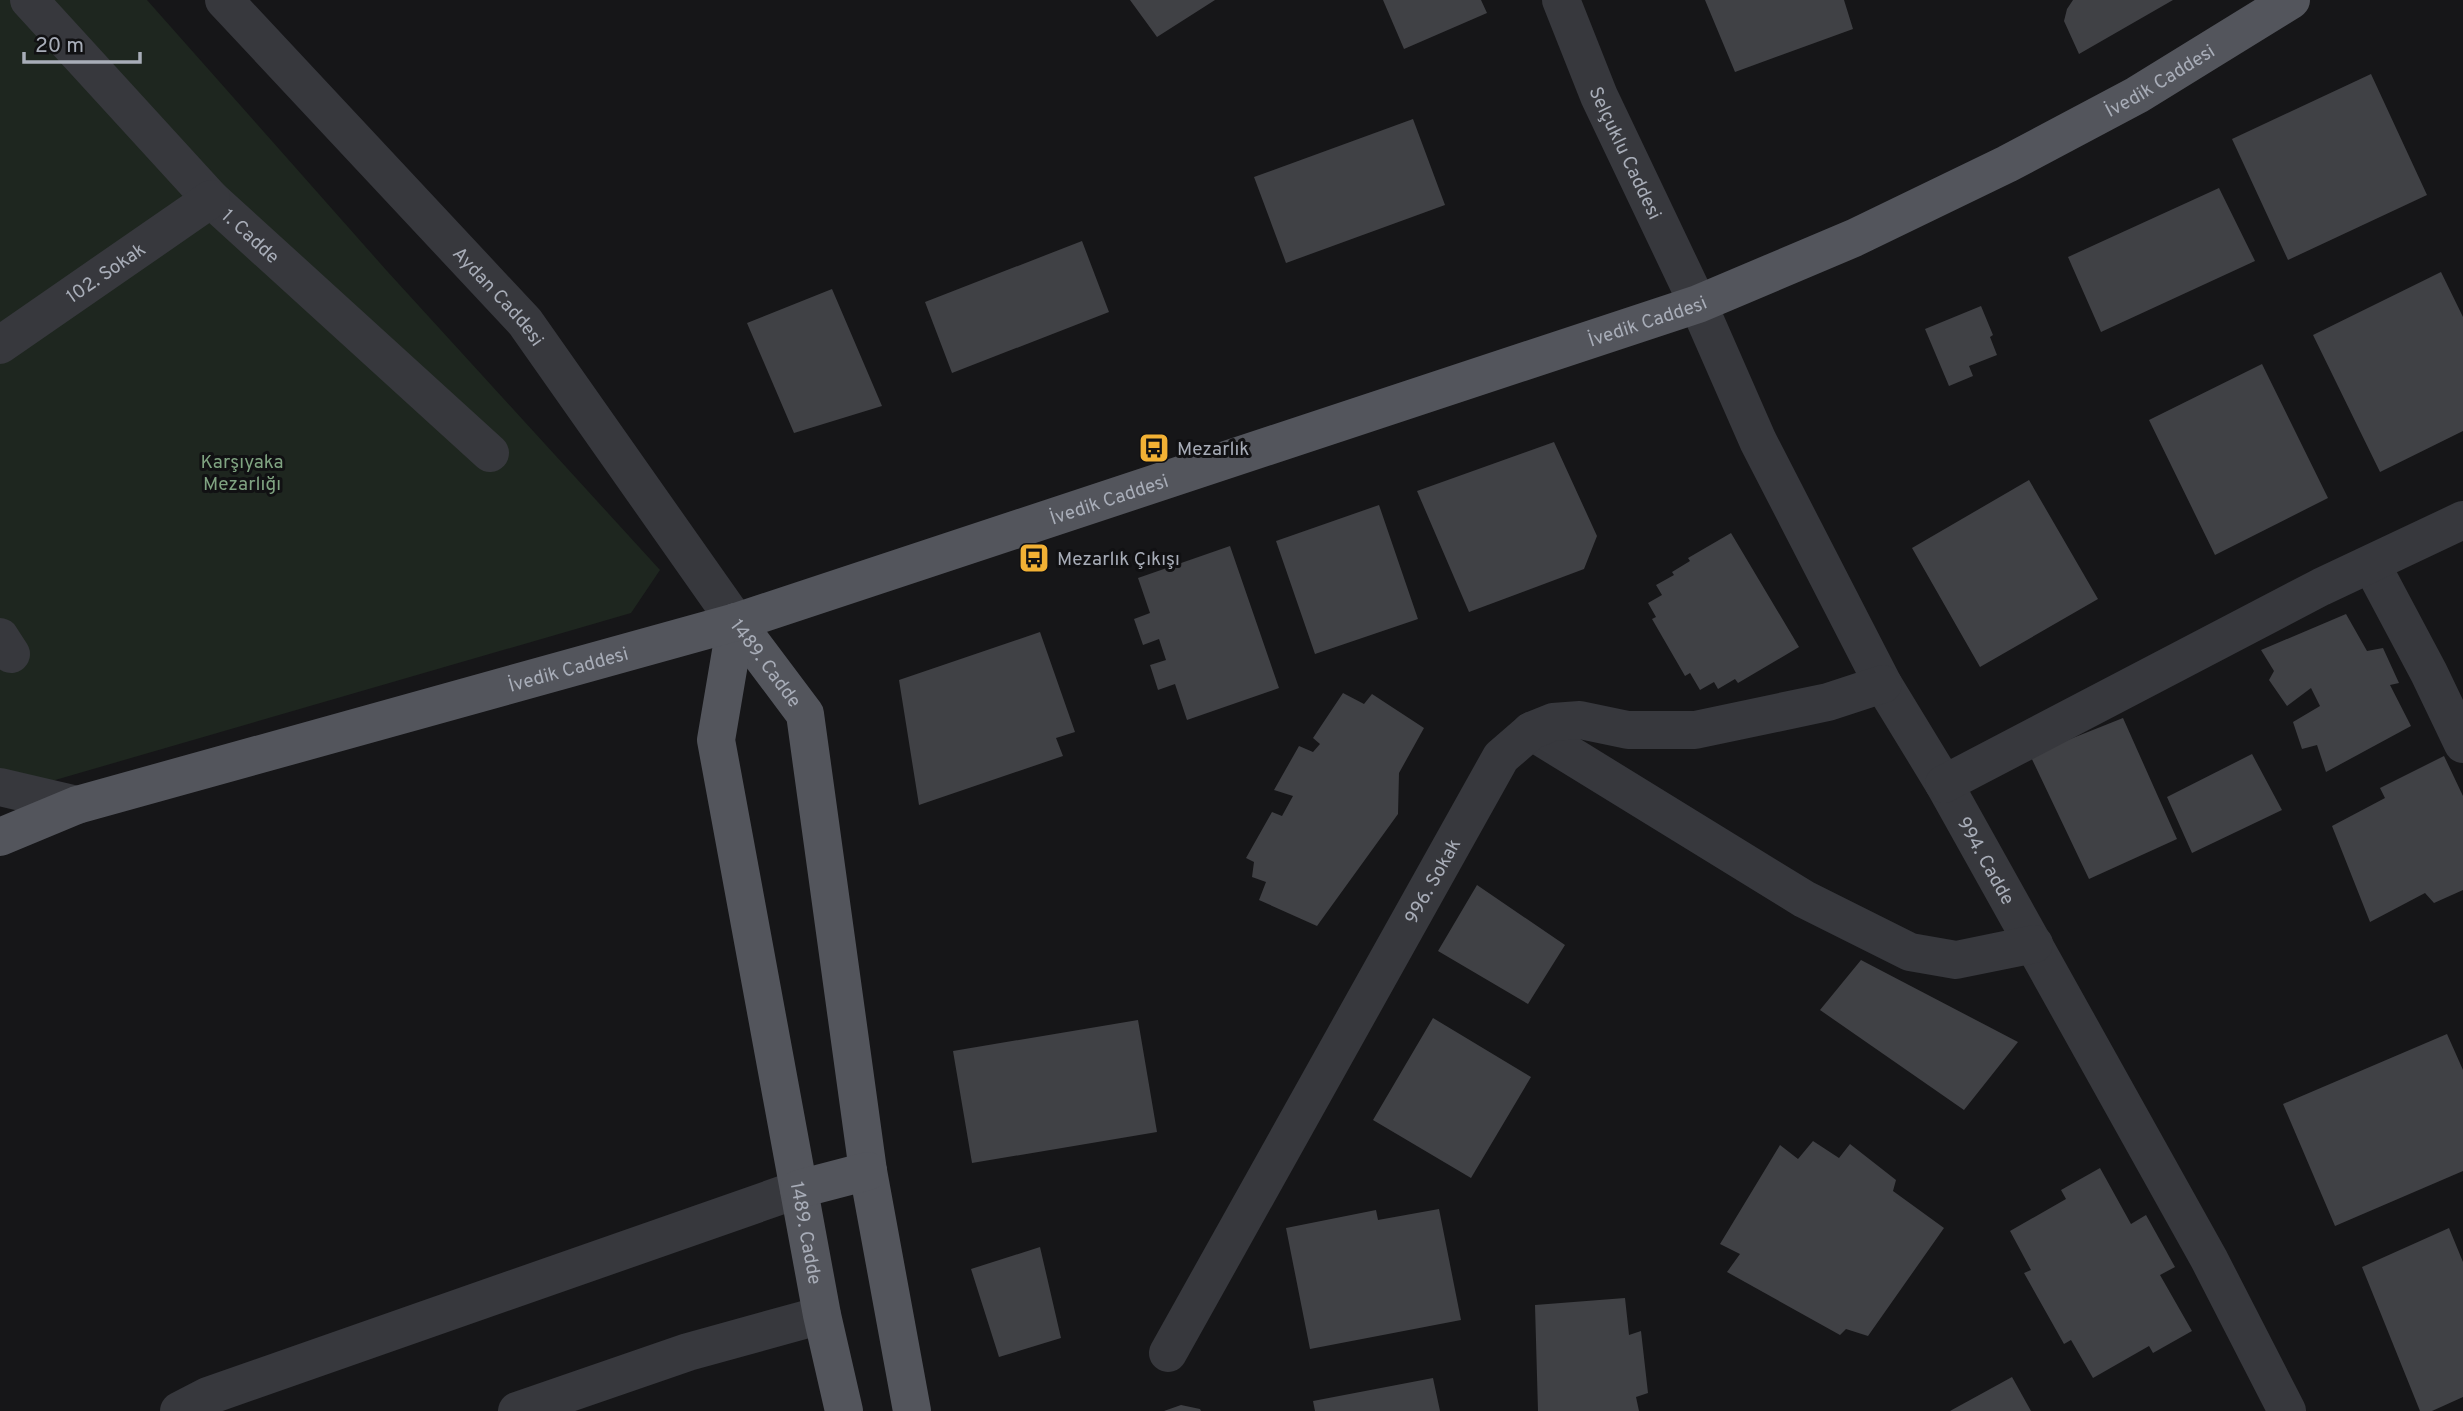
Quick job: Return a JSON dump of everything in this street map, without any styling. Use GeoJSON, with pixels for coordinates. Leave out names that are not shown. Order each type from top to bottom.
{"type":"FeatureCollection","features":[{"type":"Feature","properties":{"kind":"main road","name":"İvedik Caddesi"},"geometry":{"type":"LineString","coordinates":[[0,837],[78,805],[736,622],[1698,304],[1854,238],[2007,164],[2137,95],[2291,0]]}},
{"type":"Feature","properties":{"kind":"main road","name":"1489. Cadde"},"geometry":{"type":"LineString","coordinates":[[736,622],[805,714],[868,1171],[912,1411]]}},
{"type":"Feature","properties":{"kind":"main road","name":"1489. Cadde"},"geometry":{"type":"LineString","coordinates":[[736,622],[716,740],[822,1315],[844,1411]]}},
{"type":"Feature","properties":{"kind":"main road"},"geometry":{"type":"LineString","coordinates":[[799,1189],[868,1171]]}},
{"type":"Feature","properties":{"kind":"street","name":"1. Cadde"},"geometry":{"type":"LineString","coordinates":[[29,0],[211,199],[490,453]]}},
{"type":"Feature","properties":{"kind":"street","name":"Aydan Caddesi"},"geometry":{"type":"LineString","coordinates":[[224,0],[525,322],[736,622]]}},
{"type":"Feature","properties":{"kind":"street","name":"Selçuklu Caddesi"},"geometry":{"type":"LineString","coordinates":[[1561,0],[1599,96],[1698,304]]}},
{"type":"Feature","properties":{"kind":"street","name":"102. Sokak"},"geometry":{"type":"LineString","coordinates":[[0,345],[211,199]]}},
{"type":"Feature","properties":{"kind":"street","name":"994. Cadde"},"geometry":{"type":"LineString","coordinates":[[1698,304],[1758,442],[1883,684],[1944,784],[2034,944],[2209,1259],[2287,1411]]}},
{"type":"Feature","properties":{"kind":"street"},"geometry":{"type":"LineString","coordinates":[[1944,784],[2322,587],[2463,520]]}},
{"type":"Feature","properties":{"kind":"street"},"geometry":{"type":"LineString","coordinates":[[2371,564],[2463,744]]}},
{"type":"Feature","properties":{"kind":"street","name":"996. Sokak"},"geometry":{"type":"LineString","coordinates":[[1168,1353],[1501,757],[1531,731],[1553,722],[1580,720],[1628,730],[1695,730],[1828,702],[1883,684]]}},
{"type":"Feature","properties":{"kind":"street"},"geometry":{"type":"LineString","coordinates":[[1531,731],[1804,899],[1910,952],[1956,960],[2034,944]]}},
{"type":"Feature","properties":{"kind":"street"},"geometry":{"type":"LineString","coordinates":[[0,787],[78,805]]}},
{"type":"Feature","properties":{"kind":"street"},"geometry":{"type":"LineString","coordinates":[[179,1411],[221,1392],[799,1189]]}},
{"type":"Feature","properties":{"kind":"street"},"geometry":{"type":"LineString","coordinates":[[517,1411],[688,1352],[822,1315]]}},
{"type":"Feature","properties":{"kind":"green space","name":"Karşıyaka Mezarlığı"},"geometry":{"type":"Polygon","coordinates":[[[0,0],[147,0],[387,271],[660,570],[631,613],[0,796],[0,0]]]}},
{"type":"Feature","properties":{"kind":"building"},"geometry":{"type":"Polygon","coordinates":[[[1130,0],[1215,0],[1157,37],[1130,0]]]}},
{"type":"Feature","properties":{"kind":"building"},"geometry":{"type":"Polygon","coordinates":[[[1383,0],[1481,0],[1487,13],[1404,49],[1383,0]]]}},
{"type":"Feature","properties":{"kind":"building"},"geometry":{"type":"Polygon","coordinates":[[[1705,0],[1844,0],[1853,29],[1735,72],[1705,0]]]}},
{"type":"Feature","properties":{"kind":"building"},"geometry":{"type":"Polygon","coordinates":[[[2073,0],[2173,0],[2079,54],[2064,21],[2073,0]]]}},
{"type":"Feature","properties":{"kind":"building"},"geometry":{"type":"Polygon","coordinates":[[[2371,74],[2427,195],[2288,260],[2232,139],[2371,74]]]}},
{"type":"Feature","properties":{"kind":"building"},"geometry":{"type":"Polygon","coordinates":[[[1413,119],[1445,205],[1286,263],[1254,177],[1413,119]]]}},
{"type":"Feature","properties":{"kind":"building"},"geometry":{"type":"Polygon","coordinates":[[[2219,188],[2255,261],[2101,332],[2068,257],[2219,188]]]}},
{"type":"Feature","properties":{"kind":"building"},"geometry":{"type":"Polygon","coordinates":[[[1082,241],[1109,312],[952,373],[925,302],[1082,241]]]}},
{"type":"Feature","properties":{"kind":"building"},"geometry":{"type":"Polygon","coordinates":[[[2441,272],[2463,317],[2463,431],[2380,472],[2313,335],[2441,272]]]}},
{"type":"Feature","properties":{"kind":"building"},"geometry":{"type":"Polygon","coordinates":[[[832,289],[882,406],[794,433],[747,323],[832,289]]]}},
{"type":"Feature","properties":{"kind":"building"},"geometry":{"type":"Polygon","coordinates":[[[1981,306],[1993,335],[1990,337],[1997,355],[1969,366],[1973,376],[1949,386],[1925,329],[1981,306]]]}},
{"type":"Feature","properties":{"kind":"building"},"geometry":{"type":"Polygon","coordinates":[[[2262,364],[2328,498],[2215,555],[2149,420],[2262,364]]]}},
{"type":"Feature","properties":{"kind":"building"},"geometry":{"type":"Polygon","coordinates":[[[1554,442],[1597,536],[1584,569],[1469,612],[1417,491],[1554,442]]]}},
{"type":"Feature","properties":{"kind":"building"},"geometry":{"type":"Polygon","coordinates":[[[2029,480],[2098,599],[1980,667],[1912,548],[2029,480]]]}},
{"type":"Feature","properties":{"kind":"building"},"geometry":{"type":"Polygon","coordinates":[[[1379,505],[1418,619],[1315,654],[1276,541],[1379,505]]]}},
{"type":"Feature","properties":{"kind":"building"},"geometry":{"type":"Polygon","coordinates":[[[1731,533],[1799,647],[1738,683],[1735,679],[1718,689],[1714,682],[1700,690],[1690,673],[1685,676],[1652,619],[1656,617],[1648,603],[1662,595],[1656,585],[1674,575],[1672,572],[1690,561],[1688,558],[1731,533]]]}},
{"type":"Feature","properties":{"kind":"building"},"geometry":{"type":"Polygon","coordinates":[[[1230,546],[1279,688],[1187,720],[1175,684],[1158,690],[1150,665],[1166,660],[1159,639],[1143,645],[1134,619],[1150,613],[1138,578],[1230,546]]]}},
{"type":"Feature","properties":{"kind":"building"},"geometry":{"type":"Polygon","coordinates":[[[2346,614],[2367,651],[2383,648],[2399,683],[2390,685],[2411,726],[2326,772],[2317,745],[2302,749],[2293,722],[2320,706],[2311,688],[2287,706],[2269,680],[2274,671],[2261,650],[2346,614]]]}},
{"type":"Feature","properties":{"kind":"building"},"geometry":{"type":"Polygon","coordinates":[[[1040,632],[1075,732],[1056,738],[1063,756],[919,805],[899,680],[1040,632]]]}},
{"type":"Feature","properties":{"kind":"building"},"geometry":{"type":"Polygon","coordinates":[[[1343,693],[1364,704],[1372,694],[1424,728],[1399,773],[1398,814],[1317,926],[1259,900],[1266,882],[1252,877],[1254,862],[1246,858],[1272,812],[1282,816],[1293,796],[1274,790],[1299,746],[1313,752],[1320,744],[1313,738],[1343,693]]]}},
{"type":"Feature","properties":{"kind":"building"},"geometry":{"type":"Polygon","coordinates":[[[2123,718],[2177,839],[2089,879],[2030,755],[2123,718]]]}},
{"type":"Feature","properties":{"kind":"building"},"geometry":{"type":"Polygon","coordinates":[[[2252,754],[2282,810],[2192,853],[2167,797],[2252,754]]]}},
{"type":"Feature","properties":{"kind":"building"},"geometry":{"type":"Polygon","coordinates":[[[2444,756],[2463,796],[2463,890],[2434,903],[2425,893],[2370,922],[2332,826],[2385,798],[2380,788],[2444,756]]]}},
{"type":"Feature","properties":{"kind":"building"},"geometry":{"type":"Polygon","coordinates":[[[1477,885],[1565,945],[1528,1004],[1438,951],[1477,885]]]}},
{"type":"Feature","properties":{"kind":"building"},"geometry":{"type":"Polygon","coordinates":[[[1861,960],[2018,1042],[1964,1110],[1820,1010],[1861,960]]]}},
{"type":"Feature","properties":{"kind":"building"},"geometry":{"type":"Polygon","coordinates":[[[1433,1018],[1531,1077],[1471,1178],[1373,1120],[1433,1018]]]}},
{"type":"Feature","properties":{"kind":"building"},"geometry":{"type":"Polygon","coordinates":[[[1138,1020],[1157,1132],[972,1163],[953,1051],[1138,1020]]]}},
{"type":"Feature","properties":{"kind":"building"},"geometry":{"type":"Polygon","coordinates":[[[2447,1034],[2463,1070],[2463,1171],[2335,1226],[2283,1104],[2447,1034]]]}},
{"type":"Feature","properties":{"kind":"building"},"geometry":{"type":"Polygon","coordinates":[[[1813,1141],[1839,1158],[1850,1144],[1896,1180],[1893,1191],[1944,1228],[1868,1336],[1846,1329],[1840,1335],[1727,1272],[1740,1254],[1720,1244],[1780,1145],[1798,1159],[1813,1141]]]}},
{"type":"Feature","properties":{"kind":"building"},"geometry":{"type":"Polygon","coordinates":[[[2100,1168],[2131,1224],[2146,1215],[2175,1267],[2160,1275],[2192,1331],[2153,1353],[2149,1346],[2093,1378],[2071,1340],[2064,1344],[2024,1273],[2031,1270],[2010,1231],[2066,1199],[2061,1190],[2100,1168]]]}},
{"type":"Feature","properties":{"kind":"building"},"geometry":{"type":"Polygon","coordinates":[[[1439,1209],[1461,1320],[1310,1349],[1286,1228],[1376,1210],[1378,1220],[1439,1209]]]}},
{"type":"Feature","properties":{"kind":"building"},"geometry":{"type":"Polygon","coordinates":[[[2449,1228],[2463,1262],[2463,1397],[2432,1411],[2420,1411],[2362,1267],[2449,1228]]]}},
{"type":"Feature","properties":{"kind":"building"},"geometry":{"type":"Polygon","coordinates":[[[1040,1247],[1061,1338],[999,1357],[971,1269],[1040,1247]]]}},
{"type":"Feature","properties":{"kind":"building"},"geometry":{"type":"Polygon","coordinates":[[[1625,1298],[1629,1335],[1641,1331],[1648,1393],[1636,1397],[1639,1411],[1538,1411],[1535,1305],[1625,1298]]]}},
{"type":"Feature","properties":{"kind":"building"},"geometry":{"type":"Polygon","coordinates":[[[2012,1377],[2031,1411],[1950,1411],[2012,1377]]]}},
{"type":"Feature","properties":{"kind":"building"},"geometry":{"type":"Polygon","coordinates":[[[1433,1378],[1440,1411],[1315,1411],[1313,1401],[1433,1378]]]}},
{"type":"Feature","properties":{"kind":"building"},"geometry":{"type":"Polygon","coordinates":[[[1181,1405],[1200,1409],[1201,1411],[1164,1411],[1181,1405]]]}},
{"type":"Feature","properties":{"kind":"place","name":"Mezarlık"},"geometry":{"type":"Point","coordinates":[1154,448]}},
{"type":"Feature","properties":{"kind":"place","name":"Mezarlık Çıkışı"},"geometry":{"type":"Point","coordinates":[1034,558]}}]}
